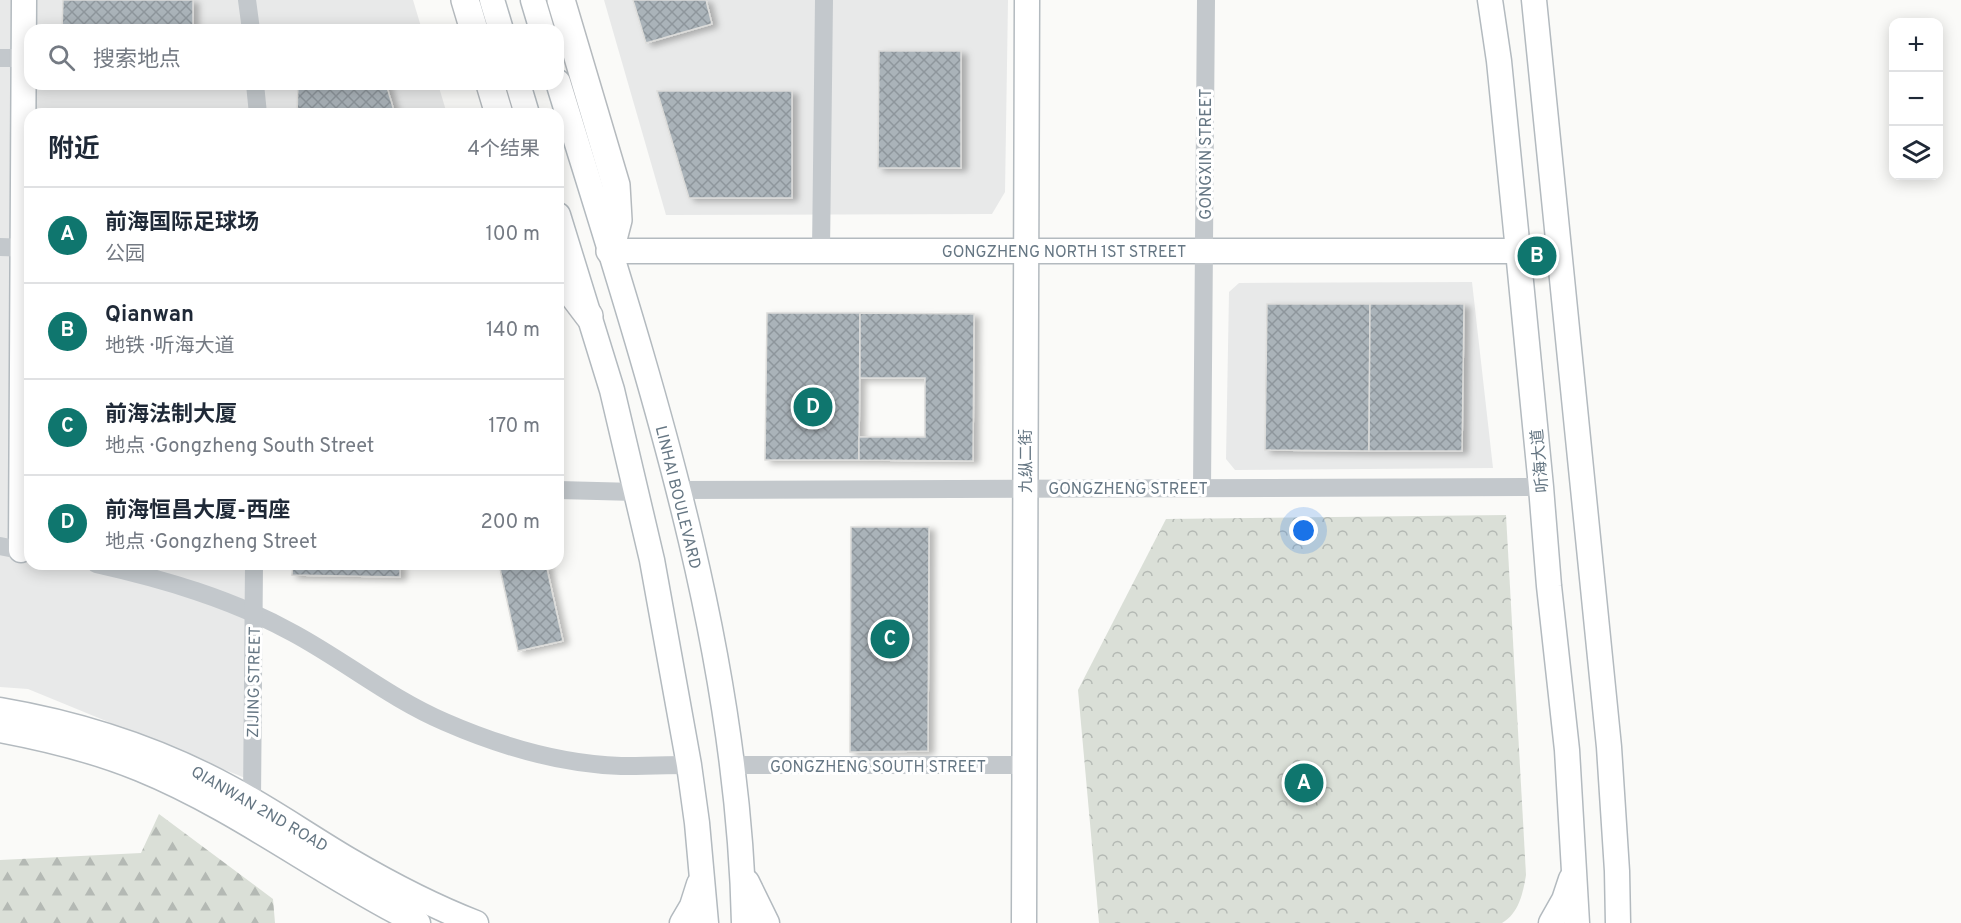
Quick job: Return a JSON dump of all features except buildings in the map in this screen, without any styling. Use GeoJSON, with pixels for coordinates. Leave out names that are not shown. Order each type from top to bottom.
{"type":"FeatureCollection","features":[{"type":"Feature","properties":{"kind":"main road"},"geometry":{"type":"LineString","coordinates":[[17,549],[17,247],[12,58],[24,0]]}},
{"type":"Feature","properties":{"kind":"main road"},"geometry":{"type":"LineString","coordinates":[[465,0],[472,24]]}},
{"type":"Feature","properties":{"kind":"main road"},"geometry":{"type":"LineString","coordinates":[[492,0],[499,24]]}},
{"type":"Feature","properties":{"kind":"main road"},"geometry":{"type":"LineString","coordinates":[[533,0],[540,24]]}},
{"type":"Feature","properties":{"kind":"main road"},"geometry":{"type":"LineString","coordinates":[[561,0],[616,185],[618,220],[610,252]]}},
{"type":"Feature","properties":{"kind":"main road","name":"九纵二街"},"geometry":{"type":"LineString","coordinates":[[1024,923],[1027,0]]}},
{"type":"Feature","properties":{"kind":"main road","name":"听海大道"},"geometry":{"type":"LineString","coordinates":[[1490,0],[1499,61],[1549,586],[1567,750],[1577,923]]}},
{"type":"Feature","properties":{"kind":"main road"},"geometry":{"type":"LineString","coordinates":[[1533,0],[1608,736],[1618,923]]}},
{"type":"Feature","properties":{"kind":"main road"},"geometry":{"type":"LineString","coordinates":[[492,90],[497,108]]}},
{"type":"Feature","properties":{"kind":"main road"},"geometry":{"type":"LineString","coordinates":[[520,90],[525,108]]}},
{"type":"Feature","properties":{"kind":"main road","name":"LINHAI BOULEVARD"},"geometry":{"type":"LineString","coordinates":[[560,90],[650,383],[679,490],[705,603],[732,765],[742,871],[744,923]]}},
{"type":"Feature","properties":{"kind":"main road"},"geometry":{"type":"LineString","coordinates":[[564,235],[612,390],[669,645],[697,824],[706,923]]}},
{"type":"Feature","properties":{"kind":"main road","name":"GONGZHENG NORTH 1ST STREET"},"geometry":{"type":"LineString","coordinates":[[610,252],[1518,250]]}},
{"type":"Feature","properties":{"kind":"main road"},"geometry":{"type":"LineString","coordinates":[[564,283],[589,316]]}},
{"type":"Feature","properties":{"kind":"main road","name":"QIANWAN 2ND ROAD"},"geometry":{"type":"LineString","coordinates":[[0,710],[46,718],[102,732],[145,747],[252,800],[397,887],[443,910],[476,923]]}},
{"type":"Feature","properties":{"kind":"main road","name":"QIANWAN 2ND ROAD"},"geometry":{"type":"LineString","coordinates":[[0,730],[45,738],[95,752],[141,769],[215,806],[276,840],[350,887],[418,923]]}},
{"type":"Feature","properties":{"kind":"main road"},"geometry":{"type":"LineString","coordinates":[[1551,923],[1564,900],[1575,868]]}},
{"type":"Feature","properties":{"kind":"main road"},"geometry":{"type":"LineString","coordinates":[[742,871],[767,923]]}},
{"type":"Feature","properties":{"kind":"main road"},"geometry":{"type":"LineString","coordinates":[[1617,871],[1625,899],[1637,923]]}},
{"type":"Feature","properties":{"kind":"main road"},"geometry":{"type":"LineString","coordinates":[[682,923],[692,906],[701,876]]}},
{"type":"Feature","properties":{"kind":"street"},"geometry":{"type":"LineString","coordinates":[[247,0],[249,24]]}},
{"type":"Feature","properties":{"kind":"street"},"geometry":{"type":"LineString","coordinates":[[821,250],[824,0]]}},
{"type":"Feature","properties":{"kind":"street","name":"GONGXIN STREET"},"geometry":{"type":"LineString","coordinates":[[1202,488],[1206,0]]}},
{"type":"Feature","properties":{"kind":"street"},"geometry":{"type":"LineString","coordinates":[[256,90],[257,108]]}},
{"type":"Feature","properties":{"kind":"street","name":"GONGZHENG STREET"},"geometry":{"type":"LineString","coordinates":[[679,490],[1541,487]]}},
{"type":"Feature","properties":{"kind":"street"},"geometry":{"type":"LineString","coordinates":[[564,490],[636,492]]}},
{"type":"Feature","properties":{"kind":"street"},"geometry":{"type":"LineString","coordinates":[[119,570],[173,584],[254,614],[293,632],[400,700],[483,737],[530,751],[590,762],[620,766],[689,765]]}},
{"type":"Feature","properties":{"kind":"street","name":"ZIJING STREET"},"geometry":{"type":"LineString","coordinates":[[252,800],[254,570]]}},
{"type":"Feature","properties":{"kind":"street","name":"GONGZHENG SOUTH STREET"},"geometry":{"type":"LineString","coordinates":[[732,765],[1024,765]]}},
{"type":"Feature","properties":{"kind":"shaded area"},"geometry":{"type":"Polygon","coordinates":[[[0,0],[413,0],[420,24],[24,24],[24,90],[440,90],[445,108],[24,108],[24,570],[246,570],[245,778],[28,689],[0,687],[0,0]]]}},
{"type":"Feature","properties":{"kind":"shaded area"},"geometry":{"type":"Polygon","coordinates":[[[604,0],[1008,0],[1005,192],[992,214],[666,215],[604,0]]]}},
{"type":"Feature","properties":{"kind":"shaded area"},"geometry":{"type":"Polygon","coordinates":[[[1472,282],[1493,468],[1235,470],[1226,459],[1229,292],[1239,283],[1472,282]]]}},
{"type":"Feature","properties":{"kind":"green space"},"geometry":{"type":"Polygon","coordinates":[[[1506,515],[1526,875],[1519,902],[1508,919],[1502,923],[1099,923],[1078,690],[1166,519],[1506,515]]]}},
{"type":"Feature","properties":{"kind":"green space"},"geometry":{"type":"Polygon","coordinates":[[[159,814],[273,899],[275,923],[0,923],[0,860],[141,853],[159,814]]]}},
{"type":"Feature","properties":{"kind":"place","name":"Qianwan"},"geometry":{"type":"Point","coordinates":[1537,256]}},
{"type":"Feature","properties":{"kind":"place","name":"前海恒昌大厦-西座"},"geometry":{"type":"Point","coordinates":[813,407]}},
{"type":"Feature","properties":{"kind":"place","name":"前海法制大厦"},"geometry":{"type":"Point","coordinates":[890,639]}},
{"type":"Feature","properties":{"kind":"place","name":"前海国际足球场"},"geometry":{"type":"Point","coordinates":[1304,783]}}]}
